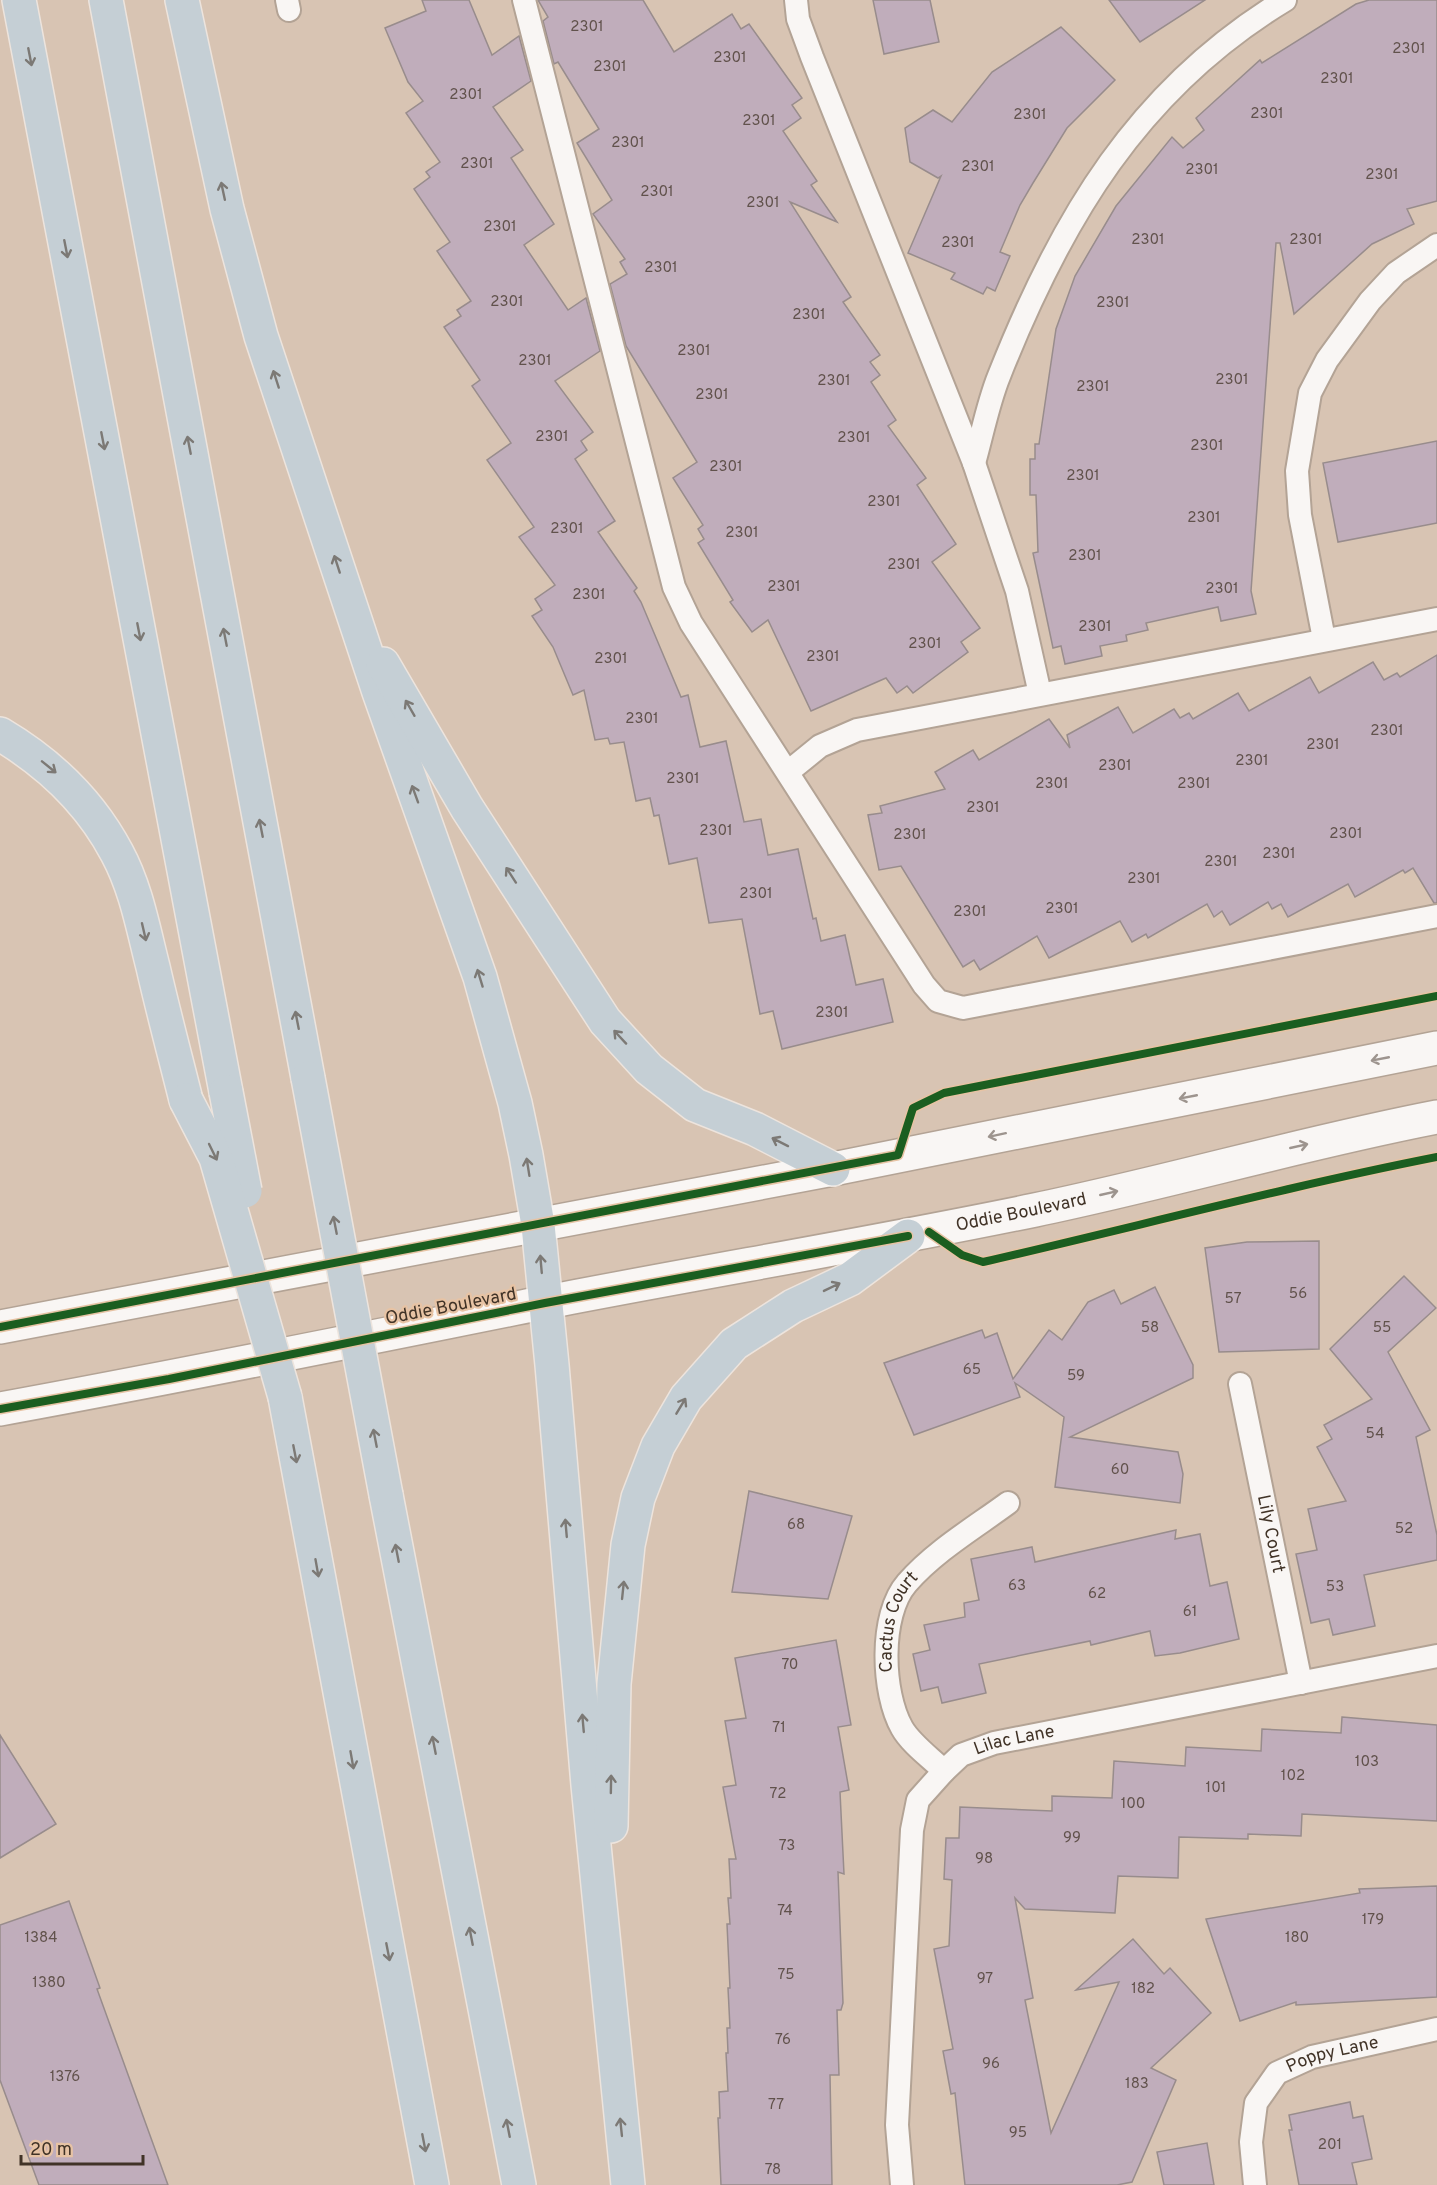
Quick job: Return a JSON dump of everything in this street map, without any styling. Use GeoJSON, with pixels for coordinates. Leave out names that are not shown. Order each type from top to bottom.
{"type":"FeatureCollection","features":[{"type":"Feature","properties":{"kind":"highway"},"geometry":{"type":"LineString","coordinates":[[19,0],[285,1397],[432,2185]]}},
{"type":"Feature","properties":{"kind":"highway"},"geometry":{"type":"LineString","coordinates":[[106,0],[386,1495],[519,2185]]}},
{"type":"Feature","properties":{"kind":"highway"},"geometry":{"type":"LineString","coordinates":[[182,0],[227,209],[255,313],[355,620],[480,977],[515,1103],[538,1225],[613,2053],[628,2185]]}},
{"type":"Feature","properties":{"kind":"highway"},"geometry":{"type":"LineString","coordinates":[[355,620],[401,691],[467,808],[605,1021],[649,1069],[695,1105],[755,1130],[833,1169]]}},
{"type":"Feature","properties":{"kind":"highway"},"geometry":{"type":"LineString","coordinates":[[0,734],[30,752],[60,776],[89,811],[117,853],[138,904],[186,1100],[216,1158],[285,1397]]}},
{"type":"Feature","properties":{"kind":"highway"},"geometry":{"type":"LineString","coordinates":[[613,2053],[611,1789],[614,1684],[628,1545],[638,1498],[658,1446],[686,1398],[734,1344],[794,1306],[850,1279],[908,1236]]}},
{"type":"Feature","properties":{"kind":"main road"},"geometry":{"type":"LineString","coordinates":[[0,1327],[833,1169],[1437,1048]]}},
{"type":"Feature","properties":{"kind":"main road","name":"Oddie Boulevard"},"geometry":{"type":"LineString","coordinates":[[0,1409],[181,1376],[545,1303],[908,1236],[1052,1206],[1302,1145],[1437,1117]]}},
{"type":"Feature","properties":{"kind":"lane"},"geometry":{"type":"LineString","coordinates":[[524,0],[674,587],[691,623],[924,985],[938,1001],[963,1008],[1437,916]]}},
{"type":"Feature","properties":{"kind":"lane"},"geometry":{"type":"LineString","coordinates":[[796,0],[798,19],[812,57],[974,463],[1017,591],[1040,694]]}},
{"type":"Feature","properties":{"kind":"lane"},"geometry":{"type":"LineString","coordinates":[[974,463],[998,378],[1067,227],[1105,166],[1142,119],[1188,72],[1243,26],[1286,0]]}},
{"type":"Feature","properties":{"kind":"lane"},"geometry":{"type":"LineString","coordinates":[[1324,639],[1308,561],[1298,482],[1303,432],[1311,393],[1332,352],[1370,301],[1396,273],[1437,245]]}},
{"type":"Feature","properties":{"kind":"lane"},"geometry":{"type":"LineString","coordinates":[[788,772],[820,746],[857,730],[1437,619]]}},
{"type":"Feature","properties":{"kind":"lane","name":"Lily Court"},"geometry":{"type":"LineString","coordinates":[[1240,1384],[1301,1683]]}},
{"type":"Feature","properties":{"kind":"lane","name":"Cactus Court"},"geometry":{"type":"LineString","coordinates":[[944,1771],[904,1730],[894,1710],[886,1649],[889,1624],[895,1603],[906,1584],[924,1566],[1008,1503]]}},
{"type":"Feature","properties":{"kind":"lane","name":"Lilac Lane"},"geometry":{"type":"LineString","coordinates":[[902,2185],[897,2125],[912,1830],[918,1800],[960,1755],[994,1743],[1437,1656]]}},
{"type":"Feature","properties":{"kind":"lane","name":"Poppy Lane"},"geometry":{"type":"LineString","coordinates":[[1255,2185],[1251,2142],[1256,2103],[1277,2073],[1312,2057],[1437,2029]]}},
{"type":"Feature","properties":{"kind":"building"},"geometry":{"type":"Polygon","coordinates":[[[422,0],[469,0],[492,55],[519,36],[531,81],[493,107],[523,150],[511,158],[554,224],[524,245],[568,310],[586,298],[600,351],[555,381],[593,432],[581,441],[587,450],[575,459],[615,521],[598,532],[637,588],[634,591],[641,602],[681,697],[688,695],[700,747],[726,741],[744,822],[761,819],[768,855],[798,849],[813,919],[816,918],[821,941],[845,935],[856,985],[883,979],[893,1022],[782,1049],[773,1011],[760,1014],[742,919],[709,923],[697,858],[669,864],[659,815],[654,816],[650,798],[636,801],[624,742],[610,744],[608,738],[595,740],[584,690],[573,695],[553,647],[532,616],[542,610],[535,599],[555,585],[519,537],[534,527],[487,460],[511,443],[472,386],[480,380],[444,327],[461,316],[457,310],[471,301],[437,251],[450,242],[414,189],[430,177],[426,172],[440,162],[406,113],[423,101],[408,82],[385,28],[426,11],[422,0]]]}},
{"type":"Feature","properties":{"kind":"building"},"geometry":{"type":"Polygon","coordinates":[[[538,0],[643,0],[674,52],[732,14],[741,29],[749,24],[802,98],[792,105],[801,118],[783,131],[817,181],[811,185],[837,222],[790,202],[851,297],[843,302],[880,355],[870,362],[880,375],[871,382],[896,420],[888,426],[926,478],[917,485],[956,544],[932,562],[980,628],[961,642],[968,652],[913,693],[907,686],[897,693],[886,678],[811,711],[768,620],[752,632],[730,602],[733,600],[698,543],[704,539],[698,529],[703,525],[673,478],[697,462],[626,346],[610,284],[627,274],[620,262],[625,259],[593,214],[612,200],[577,143],[599,129],[558,62],[554,64],[543,21],[548,17],[538,0]]]}},
{"type":"Feature","properties":{"kind":"building"},"geometry":{"type":"Polygon","coordinates":[[[873,0],[930,0],[939,42],[884,54],[873,0]]]}},
{"type":"Feature","properties":{"kind":"building"},"geometry":{"type":"Polygon","coordinates":[[[1109,0],[1205,0],[1140,42],[1109,0]]]}},
{"type":"Feature","properties":{"kind":"building"},"geometry":{"type":"Polygon","coordinates":[[[1369,0],[1437,0],[1437,201],[1407,209],[1414,224],[1372,244],[1294,314],[1280,243],[1276,243],[1251,591],[1256,614],[1221,621],[1218,607],[1146,623],[1148,630],[1126,635],[1127,641],[1100,646],[1102,656],[1065,664],[1061,646],[1053,648],[1033,553],[1038,552],[1036,495],[1030,495],[1030,459],[1035,459],[1035,444],[1039,444],[1056,329],[1075,276],[1116,206],[1172,137],[1183,148],[1204,130],[1196,118],[1260,60],[1262,63],[1356,4],[1369,0]]]}},
{"type":"Feature","properties":{"kind":"building"},"geometry":{"type":"Polygon","coordinates":[[[1061,27],[1115,80],[1067,128],[1033,183],[1020,205],[1000,252],[1010,256],[995,291],[987,287],[983,294],[951,279],[955,273],[908,253],[941,176],[938,178],[910,162],[905,128],[933,110],[952,122],[992,72],[1061,27]]]}},
{"type":"Feature","properties":{"kind":"building"},"geometry":{"type":"Polygon","coordinates":[[[1437,441],[1437,523],[1338,542],[1323,463],[1437,441]]]}},
{"type":"Feature","properties":{"kind":"building"},"geometry":{"type":"Polygon","coordinates":[[[1437,655],[1437,903],[1434,903],[1413,868],[1405,873],[1403,870],[1355,897],[1348,884],[1288,917],[1281,904],[1272,909],[1268,902],[1230,925],[1222,911],[1214,917],[1207,904],[1148,938],[1146,934],[1132,942],[1120,921],[1049,958],[1037,936],[980,970],[974,960],[963,967],[901,866],[879,870],[868,815],[882,813],[880,806],[945,789],[935,772],[973,750],[979,760],[1049,719],[1070,748],[1067,735],[1118,707],[1133,733],[1174,709],[1180,718],[1189,713],[1193,719],[1238,693],[1249,711],[1310,677],[1319,693],[1373,662],[1384,680],[1397,673],[1400,677],[1437,655]]]}},
{"type":"Feature","properties":{"kind":"building"},"geometry":{"type":"Polygon","coordinates":[[[1319,1241],[1319,1349],[1219,1352],[1205,1248],[1247,1242],[1319,1241]]]}},
{"type":"Feature","properties":{"kind":"building"},"geometry":{"type":"Polygon","coordinates":[[[1404,1276],[1436,1308],[1388,1352],[1430,1430],[1416,1437],[1437,1535],[1437,1560],[1364,1575],[1375,1626],[1333,1635],[1329,1619],[1311,1623],[1296,1554],[1317,1550],[1308,1509],[1346,1501],[1317,1447],[1332,1439],[1324,1425],[1372,1399],[1330,1349],[1404,1276]]]}},
{"type":"Feature","properties":{"kind":"building"},"geometry":{"type":"Polygon","coordinates":[[[1155,1287],[1193,1365],[1193,1378],[1070,1437],[1178,1452],[1183,1474],[1180,1503],[1055,1487],[1064,1417],[1015,1383],[1020,1397],[914,1435],[884,1363],[982,1330],[985,1338],[997,1333],[1013,1379],[1049,1330],[1062,1340],[1088,1302],[1114,1290],[1121,1304],[1155,1287]]]}},
{"type":"Feature","properties":{"kind":"building"},"geometry":{"type":"Polygon","coordinates":[[[749,1491],[852,1516],[828,1599],[732,1592],[749,1491]]]}},
{"type":"Feature","properties":{"kind":"building"},"geometry":{"type":"Polygon","coordinates":[[[1176,1530],[1175,1539],[1200,1534],[1210,1586],[1227,1582],[1239,1639],[1180,1653],[1155,1656],[1150,1631],[1091,1645],[1090,1641],[979,1664],[986,1693],[942,1703],[938,1687],[921,1691],[913,1654],[930,1650],[924,1625],[965,1617],[964,1603],[979,1600],[971,1559],[1032,1547],[1035,1562],[1176,1530]]]}},
{"type":"Feature","properties":{"kind":"building"},"geometry":{"type":"Polygon","coordinates":[[[836,1640],[851,1725],[838,1727],[849,1790],[840,1792],[844,1874],[838,1872],[843,2003],[841,2010],[837,2010],[839,2075],[830,2075],[832,2185],[721,2185],[719,2092],[728,2091],[726,2053],[728,2053],[727,2028],[730,2028],[727,1924],[730,1924],[728,1898],[731,1898],[729,1859],[736,1859],[723,1787],[736,1785],[725,1721],[746,1718],[735,1658],[836,1640]]]}},
{"type":"Feature","properties":{"kind":"building"},"geometry":{"type":"Polygon","coordinates":[[[1342,1717],[1437,1725],[1437,1821],[1302,1814],[1301,1836],[1248,1834],[1248,1839],[1179,1837],[1178,1878],[1118,1876],[1115,1913],[1025,1909],[1015,1898],[1033,1998],[1025,2000],[1051,2133],[1119,1982],[1076,1990],[1133,1939],[1164,1974],[1170,1968],[1211,2013],[1151,2068],[1176,2080],[1132,2182],[1117,2185],[965,2185],[955,2093],[951,2094],[943,2051],[953,2049],[934,1949],[949,1946],[952,1880],[944,1879],[946,1838],[959,1838],[960,1807],[1052,1811],[1052,1796],[1112,1798],[1114,1761],[1185,1766],[1186,1747],[1261,1751],[1262,1729],[1341,1733],[1342,1717]]]}},
{"type":"Feature","properties":{"kind":"building"},"geometry":{"type":"Polygon","coordinates":[[[0,1735],[56,1824],[0,1858],[0,1735]]]}},
{"type":"Feature","properties":{"kind":"building"},"geometry":{"type":"Polygon","coordinates":[[[1437,1886],[1437,1997],[1296,2005],[1296,2002],[1240,2021],[1206,1919],[1360,1893],[1359,1889],[1437,1886]]]}},
{"type":"Feature","properties":{"kind":"building"},"geometry":{"type":"Polygon","coordinates":[[[69,1901],[100,1988],[97,1989],[168,2185],[39,2185],[0,2080],[0,1925],[69,1901]]]}},
{"type":"Feature","properties":{"kind":"building"},"geometry":{"type":"Polygon","coordinates":[[[1350,2102],[1353,2118],[1363,2116],[1372,2159],[1352,2163],[1357,2185],[1299,2185],[1289,2130],[1292,2130],[1289,2115],[1350,2102]]]}},
{"type":"Feature","properties":{"kind":"building"},"geometry":{"type":"Polygon","coordinates":[[[1207,2143],[1214,2185],[1164,2185],[1157,2152],[1207,2143]]]}},
{"type":"Feature","properties":{"kind":"cycle path"},"geometry":{"type":"LineString","coordinates":[[0,1327],[898,1155],[913,1108],[944,1093],[1437,996]]}},
{"type":"Feature","properties":{"kind":"cycle path"},"geometry":{"type":"LineString","coordinates":[[929,1232],[962,1255],[983,1262],[1267,1194],[1437,1157]]}},
{"type":"Feature","properties":{"kind":"cycle path"},"geometry":{"type":"LineString","coordinates":[[0,1409],[169,1379],[545,1303],[908,1236]]}}]}
